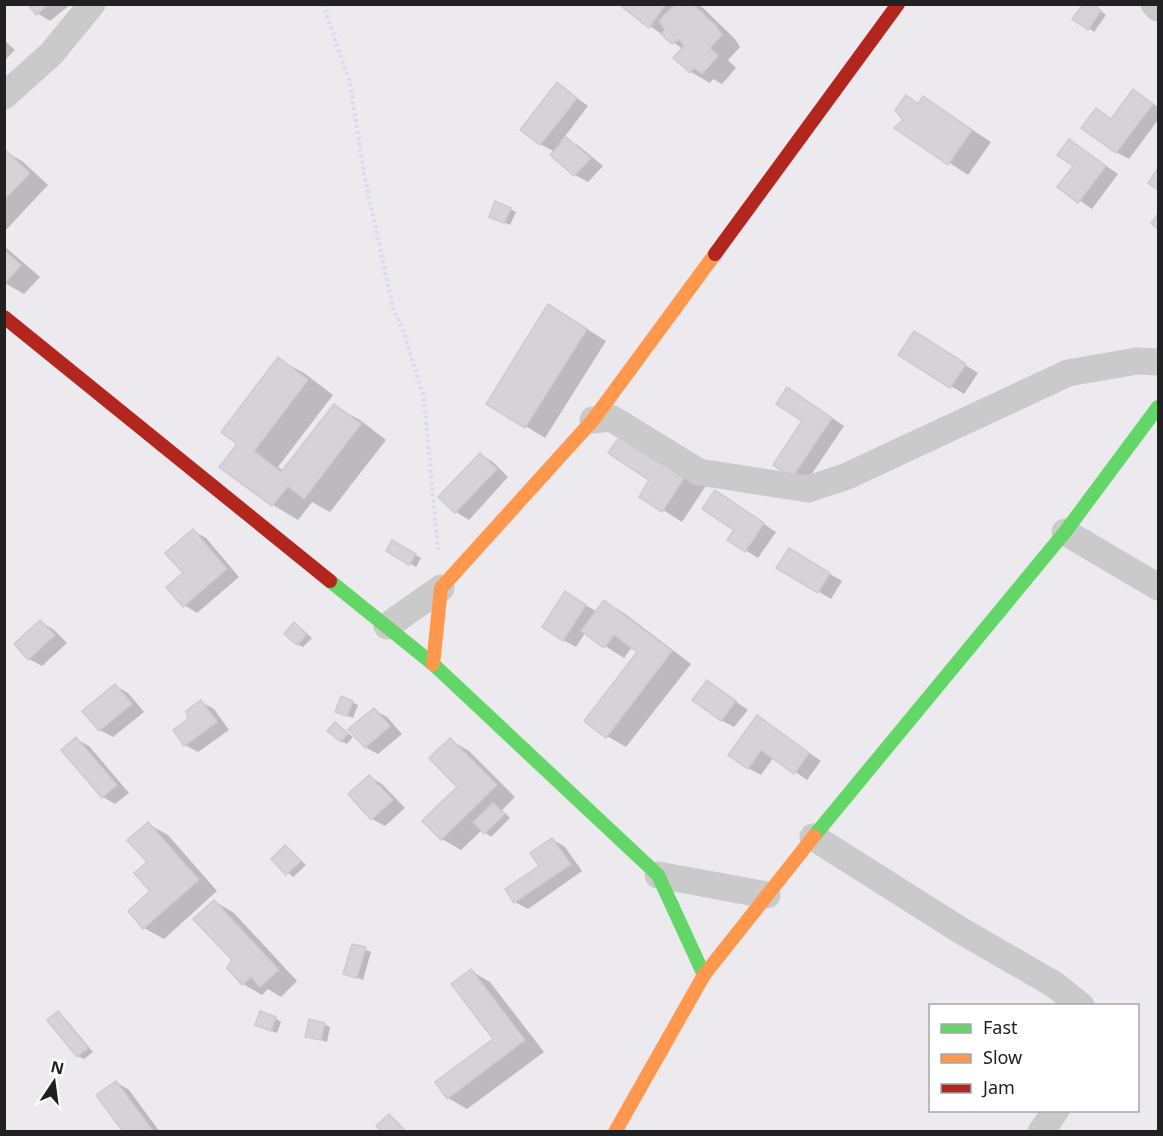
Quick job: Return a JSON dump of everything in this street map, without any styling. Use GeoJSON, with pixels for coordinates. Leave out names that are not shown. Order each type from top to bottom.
{"type":"FeatureCollection","features":[{"type":"Feature","properties":{"kind":"street"},"geometry":{"type":"LineString","coordinates":[[4,96],[51,54],[92,4]]}},
{"type":"Feature","properties":{"kind":"street"},"geometry":{"type":"LineString","coordinates":[[387,626],[441,588],[593,420],[898,4]]}},
{"type":"Feature","properties":{"kind":"street"},"geometry":{"type":"LineString","coordinates":[[1154,4],[1158,8]]}},
{"type":"Feature","properties":{"kind":"street"},"geometry":{"type":"LineString","coordinates":[[4,317],[433,664],[658,875],[704,975]]}},
{"type":"Feature","properties":{"kind":"street"},"geometry":{"type":"LineString","coordinates":[[593,420],[611,418],[699,472],[808,489],[845,477],[1068,373],[1137,361],[1158,362]]}},
{"type":"Feature","properties":{"kind":"street"},"geometry":{"type":"LineString","coordinates":[[615,1131],[704,975],[813,837],[1065,532],[1158,407]]}},
{"type":"Feature","properties":{"kind":"street"},"geometry":{"type":"LineString","coordinates":[[1065,532],[1158,587]]}},
{"type":"Feature","properties":{"kind":"street"},"geometry":{"type":"LineString","coordinates":[[433,664],[441,588]]}},
{"type":"Feature","properties":{"kind":"street"},"geometry":{"type":"LineString","coordinates":[[813,837],[960,930],[1055,985],[1079,1004]]}},
{"type":"Feature","properties":{"kind":"street"},"geometry":{"type":"LineString","coordinates":[[658,875],[766,895]]}},
{"type":"Feature","properties":{"kind":"street"},"geometry":{"type":"LineString","coordinates":[[1041,1131],[1055,1112]]}},
{"type":"Feature","properties":{"kind":"path"},"geometry":{"type":"LineString","coordinates":[[323,4],[350,83],[364,174],[393,308],[404,333],[424,398],[441,588]]}},
{"type":"Feature","properties":{"kind":"building"},"geometry":{"type":"Polygon","coordinates":[[[28,4],[49,4],[36,15],[28,4]]]}},
{"type":"Feature","properties":{"kind":"building"},"geometry":{"type":"Polygon","coordinates":[[[624,4],[666,4],[649,28],[622,7],[624,4]]]}},
{"type":"Feature","properties":{"kind":"building"},"geometry":{"type":"Polygon","coordinates":[[[675,4],[693,4],[722,35],[710,48],[718,56],[702,74],[694,68],[690,73],[673,58],[684,46],[679,39],[672,44],[661,34],[665,30],[659,21],[675,4]]]}},
{"type":"Feature","properties":{"kind":"building"},"geometry":{"type":"Polygon","coordinates":[[[1083,4],[1093,4],[1101,11],[1088,30],[1072,19],[1083,4]]]}},
{"type":"Feature","properties":{"kind":"building"},"geometry":{"type":"Polygon","coordinates":[[[557,82],[577,98],[540,145],[520,130],[557,82]]]}},
{"type":"Feature","properties":{"kind":"building"},"geometry":{"type":"Polygon","coordinates":[[[1133,89],[1153,104],[1116,153],[1081,128],[1096,108],[1111,119],[1133,89]]]}},
{"type":"Feature","properties":{"kind":"building"},"geometry":{"type":"Polygon","coordinates":[[[906,95],[918,104],[923,96],[972,130],[948,165],[894,128],[903,120],[895,110],[906,95]]]}},
{"type":"Feature","properties":{"kind":"building"},"geometry":{"type":"Polygon","coordinates":[[[566,137],[591,158],[574,176],[550,155],[566,137]]]}},
{"type":"Feature","properties":{"kind":"building"},"geometry":{"type":"Polygon","coordinates":[[[1069,139],[1106,166],[1078,203],[1057,187],[1073,166],[1057,155],[1069,139]]]}},
{"type":"Feature","properties":{"kind":"building"},"geometry":{"type":"Polygon","coordinates":[[[4,149],[30,173],[4,200],[4,149]]]}},
{"type":"Feature","properties":{"kind":"building"},"geometry":{"type":"Polygon","coordinates":[[[1158,168],[1158,190],[1148,183],[1158,168]]]}},
{"type":"Feature","properties":{"kind":"building"},"geometry":{"type":"Polygon","coordinates":[[[495,201],[511,208],[504,223],[489,217],[495,201]]]}},
{"type":"Feature","properties":{"kind":"building"},"geometry":{"type":"Polygon","coordinates":[[[1158,214],[1158,229],[1151,223],[1158,214]]]}},
{"type":"Feature","properties":{"kind":"building"},"geometry":{"type":"Polygon","coordinates":[[[4,250],[21,265],[4,284],[4,250]]]}},
{"type":"Feature","properties":{"kind":"building"},"geometry":{"type":"Polygon","coordinates":[[[548,304],[587,329],[525,428],[486,404],[548,304]]]}},
{"type":"Feature","properties":{"kind":"building"},"geometry":{"type":"Polygon","coordinates":[[[914,331],[966,364],[950,388],[898,355],[914,331]]]}},
{"type":"Feature","properties":{"kind":"building"},"geometry":{"type":"Polygon","coordinates":[[[278,357],[308,380],[254,451],[281,472],[334,404],[361,424],[304,499],[288,486],[272,506],[219,467],[237,444],[221,432],[278,357]]]}},
{"type":"Feature","properties":{"kind":"building"},"geometry":{"type":"Polygon","coordinates":[[[787,387],[832,418],[792,478],[773,465],[802,421],[776,404],[787,387]]]}},
{"type":"Feature","properties":{"kind":"building"},"geometry":{"type":"Polygon","coordinates":[[[624,430],[688,472],[662,512],[639,497],[649,480],[608,453],[624,430]]]}},
{"type":"Feature","properties":{"kind":"building"},"geometry":{"type":"Polygon","coordinates":[[[480,453],[497,469],[455,513],[438,497],[480,453]]]}},
{"type":"Feature","properties":{"kind":"building"},"geometry":{"type":"Polygon","coordinates":[[[715,490],[764,523],[745,552],[727,540],[734,530],[702,509],[715,490]]]}},
{"type":"Feature","properties":{"kind":"building"},"geometry":{"type":"Polygon","coordinates":[[[193,529],[227,569],[183,607],[166,587],[183,573],[165,553],[193,529]]]}},
{"type":"Feature","properties":{"kind":"building"},"geometry":{"type":"Polygon","coordinates":[[[392,540],[416,554],[409,565],[386,551],[392,540]]]}},
{"type":"Feature","properties":{"kind":"building"},"geometry":{"type":"Polygon","coordinates":[[[789,548],[830,573],[818,593],[776,568],[789,548]]]}},
{"type":"Feature","properties":{"kind":"building"},"geometry":{"type":"Polygon","coordinates":[[[565,591],[586,605],[563,641],[542,627],[565,591]]]}},
{"type":"Feature","properties":{"kind":"building"},"geometry":{"type":"Polygon","coordinates":[[[604,600],[672,651],[606,738],[584,721],[637,652],[614,635],[604,648],[581,631],[604,600]]]}},
{"type":"Feature","properties":{"kind":"building"},"geometry":{"type":"Polygon","coordinates":[[[40,620],[55,635],[28,660],[14,644],[40,620]]]}},
{"type":"Feature","properties":{"kind":"building"},"geometry":{"type":"Polygon","coordinates":[[[294,622],[307,634],[297,645],[284,634],[294,622]]]}},
{"type":"Feature","properties":{"kind":"building"},"geometry":{"type":"Polygon","coordinates":[[[707,680],[736,701],[721,721],[692,700],[707,680]]]}},
{"type":"Feature","properties":{"kind":"building"},"geometry":{"type":"Polygon","coordinates":[[[115,684],[132,704],[99,731],[82,711],[115,684]]]}},
{"type":"Feature","properties":{"kind":"building"},"geometry":{"type":"Polygon","coordinates":[[[341,696],[353,701],[347,716],[335,712],[341,696]]]}},
{"type":"Feature","properties":{"kind":"building"},"geometry":{"type":"Polygon","coordinates":[[[201,700],[217,722],[184,746],[173,730],[188,719],[186,711],[201,700]]]}},
{"type":"Feature","properties":{"kind":"building"},"geometry":{"type":"Polygon","coordinates":[[[374,708],[390,726],[365,748],[348,729],[374,708]]]}},
{"type":"Feature","properties":{"kind":"building"},"geometry":{"type":"Polygon","coordinates":[[[757,715],[809,753],[794,774],[761,750],[748,769],[728,755],[757,715]]]}},
{"type":"Feature","properties":{"kind":"building"},"geometry":{"type":"Polygon","coordinates":[[[335,722],[348,733],[341,742],[327,731],[335,722]]]}},
{"type":"Feature","properties":{"kind":"building"},"geometry":{"type":"Polygon","coordinates":[[[76,737],[117,785],[102,798],[61,750],[76,737]]]}},
{"type":"Feature","properties":{"kind":"building"},"geometry":{"type":"Polygon","coordinates":[[[450,738],[497,785],[441,840],[422,821],[457,787],[429,758],[450,738]]]}},
{"type":"Feature","properties":{"kind":"building"},"geometry":{"type":"Polygon","coordinates":[[[369,775],[393,800],[371,820],[348,794],[369,775]]]}},
{"type":"Feature","properties":{"kind":"building"},"geometry":{"type":"Polygon","coordinates":[[[493,803],[505,814],[484,834],[473,822],[493,803]]]}},
{"type":"Feature","properties":{"kind":"building"},"geometry":{"type":"Polygon","coordinates":[[[148,822],[199,880],[143,929],[128,911],[150,891],[134,873],[147,862],[127,840],[148,822]]]}},
{"type":"Feature","properties":{"kind":"building"},"geometry":{"type":"Polygon","coordinates":[[[552,838],[571,864],[514,903],[505,889],[539,866],[530,853],[552,838]]]}},
{"type":"Feature","properties":{"kind":"building"},"geometry":{"type":"Polygon","coordinates":[[[285,845],[301,861],[286,875],[271,859],[285,845]]]}},
{"type":"Feature","properties":{"kind":"building"},"geometry":{"type":"Polygon","coordinates":[[[214,900],[279,970],[260,987],[251,977],[242,985],[227,968],[232,960],[193,919],[214,900]]]}},
{"type":"Feature","properties":{"kind":"building"},"geometry":{"type":"Polygon","coordinates":[[[352,944],[366,947],[357,978],[343,974],[352,944]]]}},
{"type":"Feature","properties":{"kind":"building"},"geometry":{"type":"Polygon","coordinates":[[[471,969],[525,1040],[447,1099],[435,1082],[493,1039],[451,984],[471,969]]]}},
{"type":"Feature","properties":{"kind":"building"},"geometry":{"type":"Polygon","coordinates":[[[58,1011],[88,1048],[77,1057],[47,1020],[58,1011]]]}},
{"type":"Feature","properties":{"kind":"building"},"geometry":{"type":"Polygon","coordinates":[[[260,1011],[276,1017],[271,1031],[255,1025],[260,1011]]]}},
{"type":"Feature","properties":{"kind":"building"},"geometry":{"type":"Polygon","coordinates":[[[309,1019],[325,1023],[321,1040],[305,1037],[309,1019]]]}},
{"type":"Feature","properties":{"kind":"building"},"geometry":{"type":"Polygon","coordinates":[[[116,1081],[153,1131],[123,1132],[96,1095],[116,1081]]]}},
{"type":"Feature","properties":{"kind":"building"},"geometry":{"type":"Polygon","coordinates":[[[389,1114],[406,1132],[382,1132],[376,1126],[389,1114]]]}},
{"type":"Feature","properties":{"kind":"traffic: fast"},"geometry":{"type":"LineString","coordinates":[[814,836],[1065,532],[1158,407]]}},
{"type":"Feature","properties":{"kind":"traffic: fast"},"geometry":{"type":"LineString","coordinates":[[330,581],[433,664],[658,875],[704,975]]}},
{"type":"Feature","properties":{"kind":"traffic: slow"},"geometry":{"type":"LineString","coordinates":[[433,664],[441,588],[593,420],[715,254]]}},
{"type":"Feature","properties":{"kind":"traffic: slow"},"geometry":{"type":"LineString","coordinates":[[615,1132],[704,975],[814,836]]}},
{"type":"Feature","properties":{"kind":"traffic: jam"},"geometry":{"type":"LineString","coordinates":[[715,254],[898,4]]}},
{"type":"Feature","properties":{"kind":"traffic: jam"},"geometry":{"type":"LineString","coordinates":[[4,317],[330,581]]}}]}
